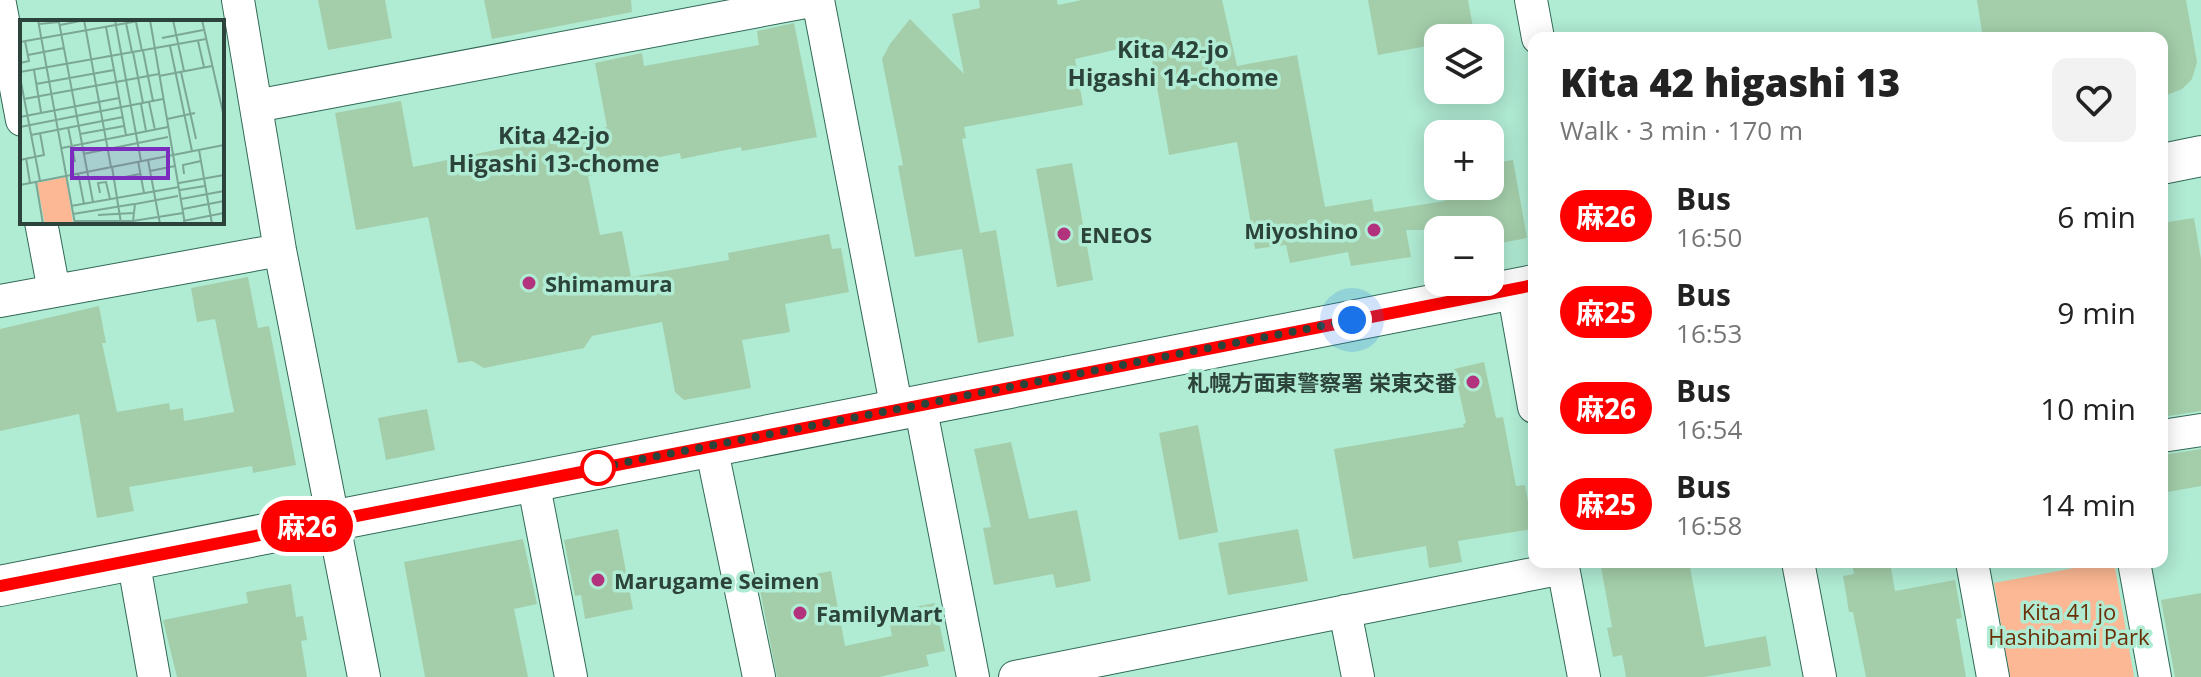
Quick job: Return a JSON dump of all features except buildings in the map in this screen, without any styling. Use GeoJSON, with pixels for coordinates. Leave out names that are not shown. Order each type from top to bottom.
{"type":"FeatureCollection","features":[{"type":"Feature","properties":{"kind":"main road"},"geometry":{"type":"LineString","coordinates":[[2168,163],[2201,156]]}},
{"type":"Feature","properties":{"kind":"main road"},"geometry":{"type":"LineString","coordinates":[[0,586],[1524,287]]}},
{"type":"Feature","properties":{"kind":"street"},"geometry":{"type":"LineString","coordinates":[[238,0],[280,250],[364,677]]}},
{"type":"Feature","properties":{"kind":"street"},"geometry":{"type":"LineString","coordinates":[[256,106],[817,0],[973,677]]}},
{"type":"Feature","properties":{"kind":"street"},"geometry":{"type":"LineString","coordinates":[[1531,0],[1537,32]]}},
{"type":"Feature","properties":{"kind":"street"},"geometry":{"type":"LineString","coordinates":[[0,4],[20,109]]}},
{"type":"Feature","properties":{"kind":"street"},"geometry":{"type":"LineString","coordinates":[[41,224],[54,291]]}},
{"type":"Feature","properties":{"kind":"street"},"geometry":{"type":"LineString","coordinates":[[0,301],[280,250]]}},
{"type":"Feature","properties":{"kind":"street"},"geometry":{"type":"LineString","coordinates":[[1524,287],[1528,335]]}},
{"type":"Feature","properties":{"kind":"street"},"geometry":{"type":"LineString","coordinates":[[2168,435],[2201,430]]}},
{"type":"Feature","properties":{"kind":"street"},"geometry":{"type":"LineString","coordinates":[[711,446],[759,677]]}},
{"type":"Feature","properties":{"kind":"street"},"geometry":{"type":"LineString","coordinates":[[533,481],[571,677]]}},
{"type":"Feature","properties":{"kind":"street"},"geometry":{"type":"LineString","coordinates":[[133,559],[154,677]]}},
{"type":"Feature","properties":{"kind":"street"},"geometry":{"type":"LineString","coordinates":[[1015,677],[1548,568]]}},
{"type":"Feature","properties":{"kind":"street"},"geometry":{"type":"LineString","coordinates":[[1563,568],[1584,677]]}},
{"type":"Feature","properties":{"kind":"street"},"geometry":{"type":"LineString","coordinates":[[1799,568],[1820,677]]}},
{"type":"Feature","properties":{"kind":"street"},"geometry":{"type":"LineString","coordinates":[[1973,568],[1993,677]]}},
{"type":"Feature","properties":{"kind":"street"},"geometry":{"type":"LineString","coordinates":[[2135,568],[2155,677]]}},
{"type":"Feature","properties":{"kind":"street"},"geometry":{"type":"LineString","coordinates":[[1345,611],[1358,677]]}},
{"type":"Feature","properties":{"kind":"green space","name":"Kita 41 jo Hashibami Park"},"geometry":{"type":"Polygon","coordinates":[[[2074,568],[2115,568],[2134,677],[2010,677],[1994,583],[2074,568]]]}},
{"type":"Feature","properties":{"kind":"bus line","name":"麻26"},"geometry":{"type":"LineString","coordinates":[[0,586],[1528,286]]}},
{"type":"Feature","properties":{"kind":"place","name":"Miyoshino"},"geometry":{"type":"Point","coordinates":[1374,230]}},
{"type":"Feature","properties":{"kind":"place","name":"ENEOS"},"geometry":{"type":"Point","coordinates":[1064,234]}},
{"type":"Feature","properties":{"kind":"place","name":"Shimamura"},"geometry":{"type":"Point","coordinates":[529,283]}},
{"type":"Feature","properties":{"kind":"place","name":"札幌方面東警察署 栄東交番"},"geometry":{"type":"Point","coordinates":[1473,382]}},
{"type":"Feature","properties":{"kind":"place","name":"Marugame Seimen"},"geometry":{"type":"Point","coordinates":[598,580]}},
{"type":"Feature","properties":{"kind":"place","name":"FamilyMart"},"geometry":{"type":"Point","coordinates":[800,613]}},
{"type":"Feature","properties":{"kind":"district","name":"Kita 42-jo Higashi 14-chome"},"geometry":{"type":"Point","coordinates":[1173,62]}},
{"type":"Feature","properties":{"kind":"district","name":"Kita 42-jo Higashi 13-chome"},"geometry":{"type":"Point","coordinates":[554,148]}},
{"type":"Feature","properties":{"kind":"route"},"geometry":{"type":"LineString","coordinates":[[598,468],[592,469],[1352,320]]}}]}
